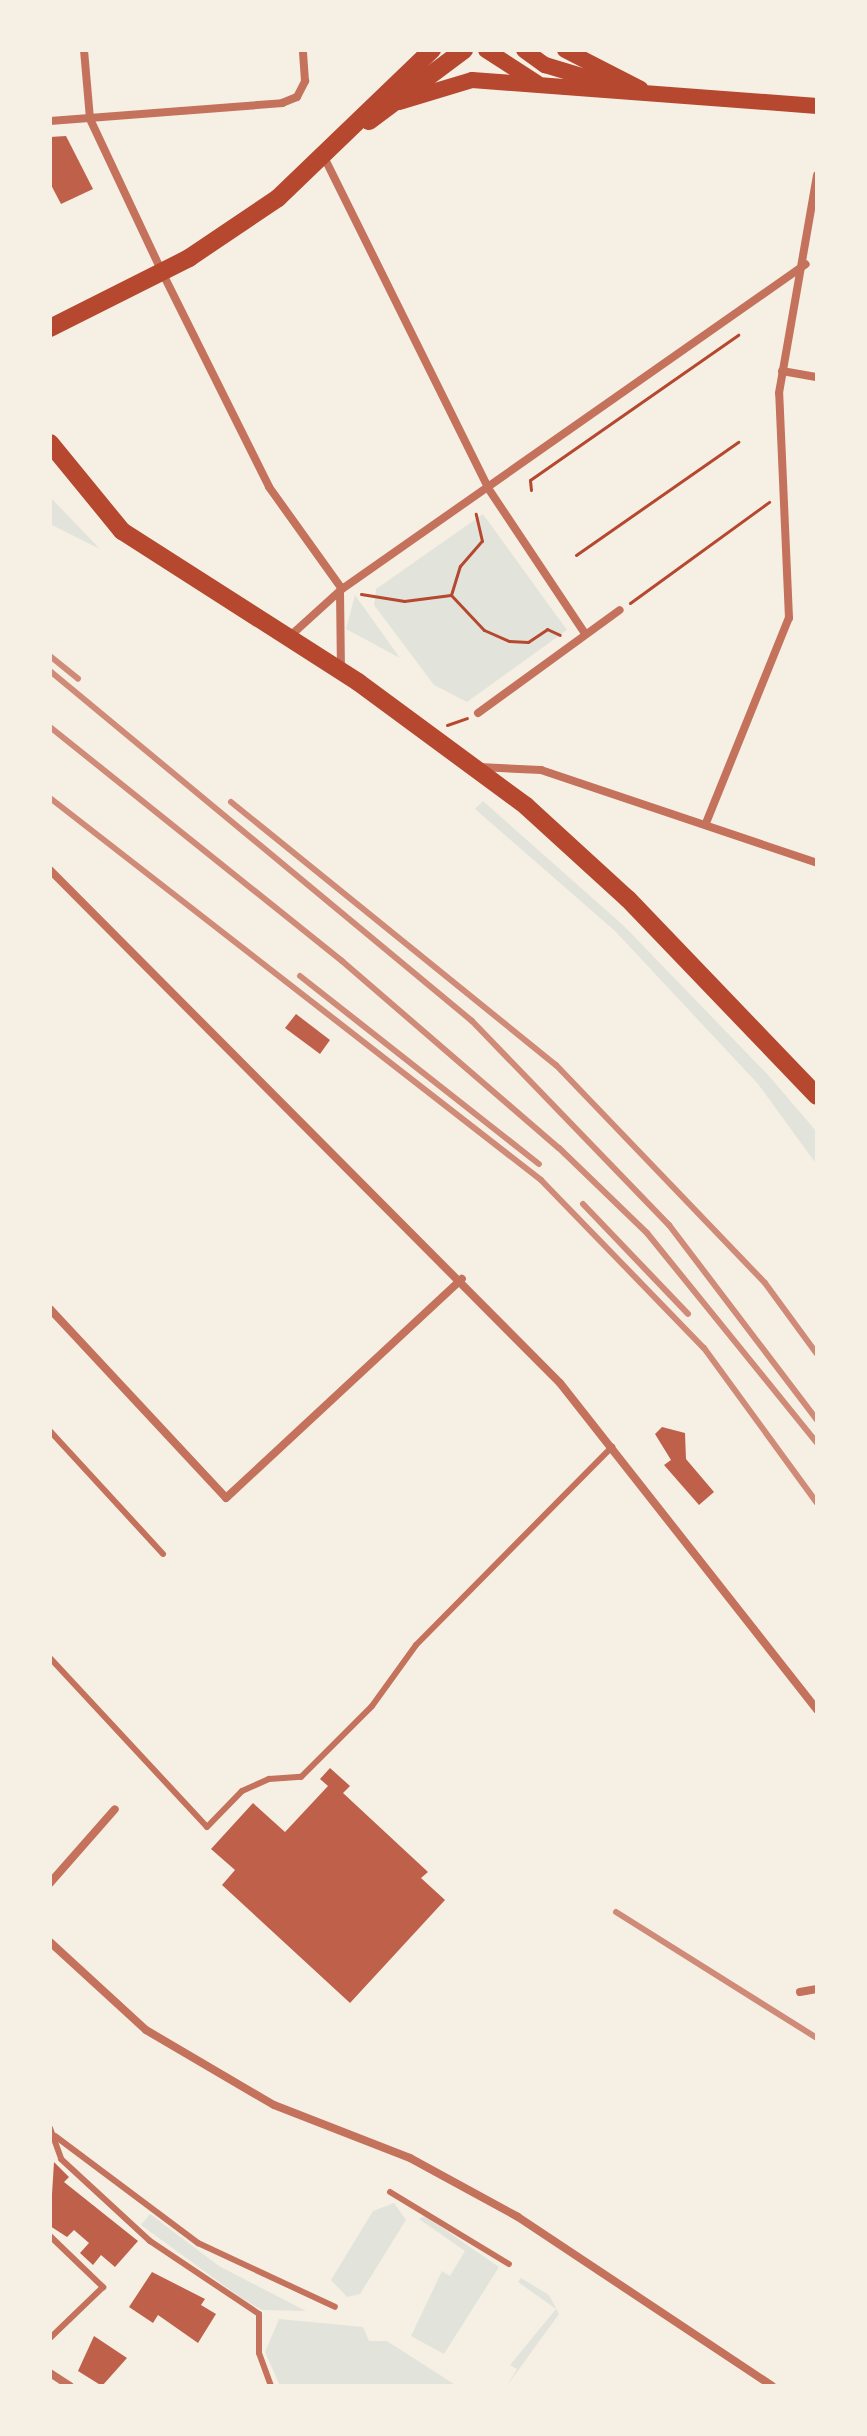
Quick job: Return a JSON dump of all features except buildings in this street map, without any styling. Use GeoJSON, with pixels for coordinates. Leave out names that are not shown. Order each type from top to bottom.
{"type":"FeatureCollection","features":[{"type":"Feature","properties":{"kind":"main road"},"geometry":{"type":"LineString","coordinates":[[50,328],[162,272],[278,198],[350,134],[432,50]]}},
{"type":"Feature","properties":{"kind":"main road"},"geometry":{"type":"LineString","coordinates":[[350,134],[399,102],[464,50]]}},
{"type":"Feature","properties":{"kind":"main road"},"geometry":{"type":"LineString","coordinates":[[486,50],[529,81],[557,89]]}},
{"type":"Feature","properties":{"kind":"main road"},"geometry":{"type":"LineString","coordinates":[[524,50],[573,75],[646,91]]}},
{"type":"Feature","properties":{"kind":"main road"},"geometry":{"type":"LineString","coordinates":[[565,50],[646,91]]}},
{"type":"Feature","properties":{"kind":"main road"},"geometry":{"type":"LineString","coordinates":[[399,102],[472,80],[557,89],[646,91],[817,106]]}},
{"type":"Feature","properties":{"kind":"main road"},"geometry":{"type":"LineString","coordinates":[[50,443],[122,531],[285,640],[342,673],[479,767],[628,899],[817,1096]]}},
{"type":"Feature","properties":{"kind":"street"},"geometry":{"type":"LineString","coordinates":[[84,50],[90,119],[162,272],[269,487],[341,590],[342,673]]}},
{"type":"Feature","properties":{"kind":"street"},"geometry":{"type":"LineString","coordinates":[[50,121],[282,103],[297,97],[305,81],[303,50]]}},
{"type":"Feature","properties":{"kind":"street"},"geometry":{"type":"LineString","coordinates":[[324,157],[488,488],[584,632]]}},
{"type":"Feature","properties":{"kind":"street"},"geometry":{"type":"LineString","coordinates":[[706,823],[789,618],[783,494],[782,371],[806,264],[817,175]]}},
{"type":"Feature","properties":{"kind":"street"},"geometry":{"type":"LineString","coordinates":[[285,640],[341,590],[806,264]]}},
{"type":"Feature","properties":{"kind":"street"},"geometry":{"type":"LineString","coordinates":[[782,371],[817,377]]}},
{"type":"Feature","properties":{"kind":"street"},"geometry":{"type":"LineString","coordinates":[[478,713],[584,632],[620,610]]}},
{"type":"Feature","properties":{"kind":"street"},"geometry":{"type":"LineString","coordinates":[[479,767],[541,770],[706,823],[817,863]]}},
{"type":"Feature","properties":{"kind":"street"},"geometry":{"type":"LineString","coordinates":[[50,870],[462,1279],[613,1446],[817,1710]]}},
{"type":"Feature","properties":{"kind":"street"},"geometry":{"type":"LineString","coordinates":[[50,1309],[226,1498],[462,1279]]}},
{"type":"Feature","properties":{"kind":"street"},"geometry":{"type":"LineString","coordinates":[[50,1883],[115,1809]]}},
{"type":"Feature","properties":{"kind":"street"},"geometry":{"type":"LineString","coordinates":[[50,1942],[146,2030],[274,2105],[395,2152],[518,2217],[772,2386]]}},
{"type":"Feature","properties":{"kind":"street"},"geometry":{"type":"LineString","coordinates":[[800,1992],[817,1989]]}},
{"type":"Feature","properties":{"kind":"street"},"geometry":{"type":"LineString","coordinates":[[50,2373],[70,2386]]}},
{"type":"Feature","properties":{"kind":"lane"},"geometry":{"type":"LineString","coordinates":[[50,1431],[163,1554]]}},
{"type":"Feature","properties":{"kind":"lane"},"geometry":{"type":"LineString","coordinates":[[51,1659],[207,1827],[242,1791],[269,1779],[301,1777],[372,1706],[416,1645],[613,1446]]}},
{"type":"Feature","properties":{"kind":"lane"},"geometry":{"type":"LineString","coordinates":[[50,2128],[61,2159],[150,2241],[259,2314],[259,2353],[271,2386]]}},
{"type":"Feature","properties":{"kind":"lane"},"geometry":{"type":"LineString","coordinates":[[55,2136],[198,2243],[335,2307]]}},
{"type":"Feature","properties":{"kind":"lane"},"geometry":{"type":"LineString","coordinates":[[390,2192],[509,2264]]}},
{"type":"Feature","properties":{"kind":"lane"},"geometry":{"type":"LineString","coordinates":[[50,2236],[103,2287],[50,2338]]}},
{"type":"Feature","properties":{"kind":"path"},"geometry":{"type":"LineString","coordinates":[[531,490],[530,480],[738,335]]}},
{"type":"Feature","properties":{"kind":"path"},"geometry":{"type":"LineString","coordinates":[[576,555],[738,442]]}},
{"type":"Feature","properties":{"kind":"path"},"geometry":{"type":"LineString","coordinates":[[620,610],[783,494]]}},
{"type":"Feature","properties":{"kind":"path"},"geometry":{"type":"LineString","coordinates":[[451,595],[460,566],[482,541],[468,502]]}},
{"type":"Feature","properties":{"kind":"path"},"geometry":{"type":"LineString","coordinates":[[341,590],[388,600],[451,595],[497,636],[528,642],[556,628],[567,645]]}},
{"type":"Feature","properties":{"kind":"path"},"geometry":{"type":"LineString","coordinates":[[428,732],[478,713]]}},
{"type":"Feature","properties":{"kind":"shaded area"},"geometry":{"type":"Polygon","coordinates":[[[50,497],[100,549],[50,524],[50,497]]]}},
{"type":"Feature","properties":{"kind":"shaded area"},"geometry":{"type":"Polygon","coordinates":[[[483,514],[567,630],[467,702],[434,685],[374,605],[376,589],[483,514]]]}},
{"type":"Feature","properties":{"kind":"shaded area"},"geometry":{"type":"Polygon","coordinates":[[[355,595],[400,658],[346,629],[355,595]]]}},
{"type":"Feature","properties":{"kind":"shaded area"},"geometry":{"type":"Polygon","coordinates":[[[483,801],[624,926],[769,1076],[817,1132],[817,1165],[758,1084],[615,931],[475,809],[483,801]]]}},
{"type":"Feature","properties":{"kind":"shaded area"},"geometry":{"type":"Polygon","coordinates":[[[394,2203],[406,2220],[360,2294],[347,2297],[331,2280],[373,2211],[394,2203]]]}},
{"type":"Feature","properties":{"kind":"shaded area"},"geometry":{"type":"Polygon","coordinates":[[[150,2214],[219,2266],[306,2311],[262,2310],[241,2298],[141,2225],[150,2214]]]}},
{"type":"Feature","properties":{"kind":"shaded area"},"geometry":{"type":"Polygon","coordinates":[[[425,2216],[499,2267],[444,2354],[411,2336],[442,2271],[450,2276],[465,2251],[419,2219],[425,2216]]]}},
{"type":"Feature","properties":{"kind":"shaded area"},"geometry":{"type":"Polygon","coordinates":[[[521,2278],[549,2295],[559,2314],[507,2386],[517,2369],[510,2365],[556,2309],[518,2282],[521,2278]]]}},
{"type":"Feature","properties":{"kind":"shaded area"},"geometry":{"type":"Polygon","coordinates":[[[279,2319],[363,2327],[369,2341],[387,2341],[454,2384],[280,2386],[265,2352],[279,2319]]]}},
{"type":"Feature","properties":{"kind":"railway"},"geometry":{"type":"LineString","coordinates":[[50,656],[78,679]]}},
{"type":"Feature","properties":{"kind":"railway"},"geometry":{"type":"LineString","coordinates":[[50,671],[472,1021],[669,1225],[817,1420]]}},
{"type":"Feature","properties":{"kind":"railway"},"geometry":{"type":"LineString","coordinates":[[50,727],[342,961],[559,1148],[647,1233],[817,1443]]}},
{"type":"Feature","properties":{"kind":"railway"},"geometry":{"type":"LineString","coordinates":[[50,798],[541,1180],[704,1348],[817,1503]]}},
{"type":"Feature","properties":{"kind":"railway"},"geometry":{"type":"LineString","coordinates":[[231,802],[556,1065],[765,1283],[817,1354]]}},
{"type":"Feature","properties":{"kind":"railway"},"geometry":{"type":"LineString","coordinates":[[300,976],[539,1164]]}},
{"type":"Feature","properties":{"kind":"railway"},"geometry":{"type":"LineString","coordinates":[[583,1204],[688,1314]]}},
{"type":"Feature","properties":{"kind":"railway"},"geometry":{"type":"LineString","coordinates":[[616,1912],[817,2038]]}}]}
